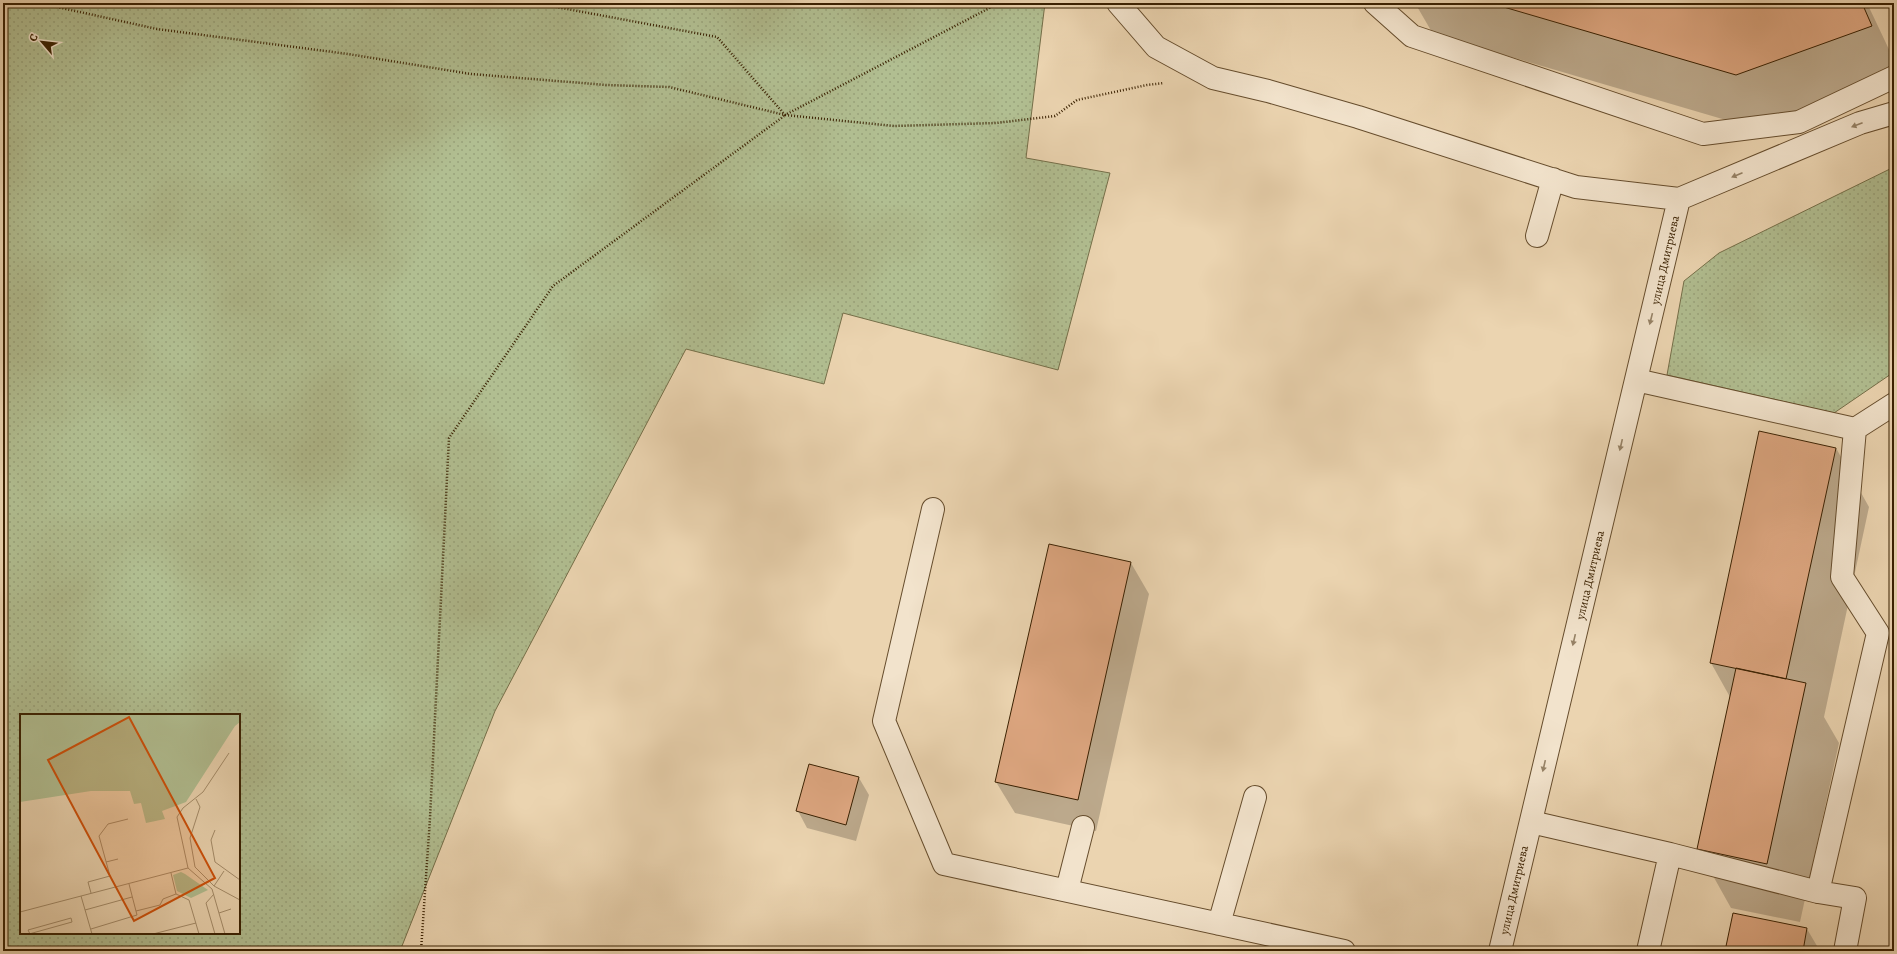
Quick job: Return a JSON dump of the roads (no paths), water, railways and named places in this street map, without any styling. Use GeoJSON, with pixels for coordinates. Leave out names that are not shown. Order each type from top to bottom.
{"type":"FeatureCollection","features":[{"type":"Feature","properties":{"kind":"street"},"geometry":{"type":"LineString","coordinates":[[1118,3],[1156,47],[1213,78],[1268,90],[1358,117],[1576,187],[1679,199],[1860,123],[1894,113]]}},
{"type":"Feature","properties":{"kind":"street"},"geometry":{"type":"LineString","coordinates":[[1375,3],[1412,36],[1703,134],[1799,122],[1894,77]]}},
{"type":"Feature","properties":{"kind":"street"},"geometry":{"type":"LineString","coordinates":[[1536,236],[1553,179]]}},
{"type":"Feature","properties":{"kind":"street","name":"улица Дмитриева"},"geometry":{"type":"LineString","coordinates":[[1500,951],[1679,199]]}},
{"type":"Feature","properties":{"kind":"street"},"geometry":{"type":"LineString","coordinates":[[1636,380],[1855,429],[1894,404]]}},
{"type":"Feature","properties":{"kind":"street"},"geometry":{"type":"LineString","coordinates":[[1818,892],[1878,633],[1842,577],[1855,429]]}},
{"type":"Feature","properties":{"kind":"street"},"geometry":{"type":"LineString","coordinates":[[933,509],[884,721],[944,864],[1344,951]]}},
{"type":"Feature","properties":{"kind":"street"},"geometry":{"type":"LineString","coordinates":[[1219,924],[1255,797]]}},
{"type":"Feature","properties":{"kind":"street"},"geometry":{"type":"LineString","coordinates":[[1531,822],[1670,854],[1818,892],[1855,898],[1845,951]]}},
{"type":"Feature","properties":{"kind":"street"},"geometry":{"type":"LineString","coordinates":[[1066,890],[1083,827]]}},
{"type":"Feature","properties":{"kind":"street"},"geometry":{"type":"LineString","coordinates":[[1648,951],[1670,854]]}}]}
